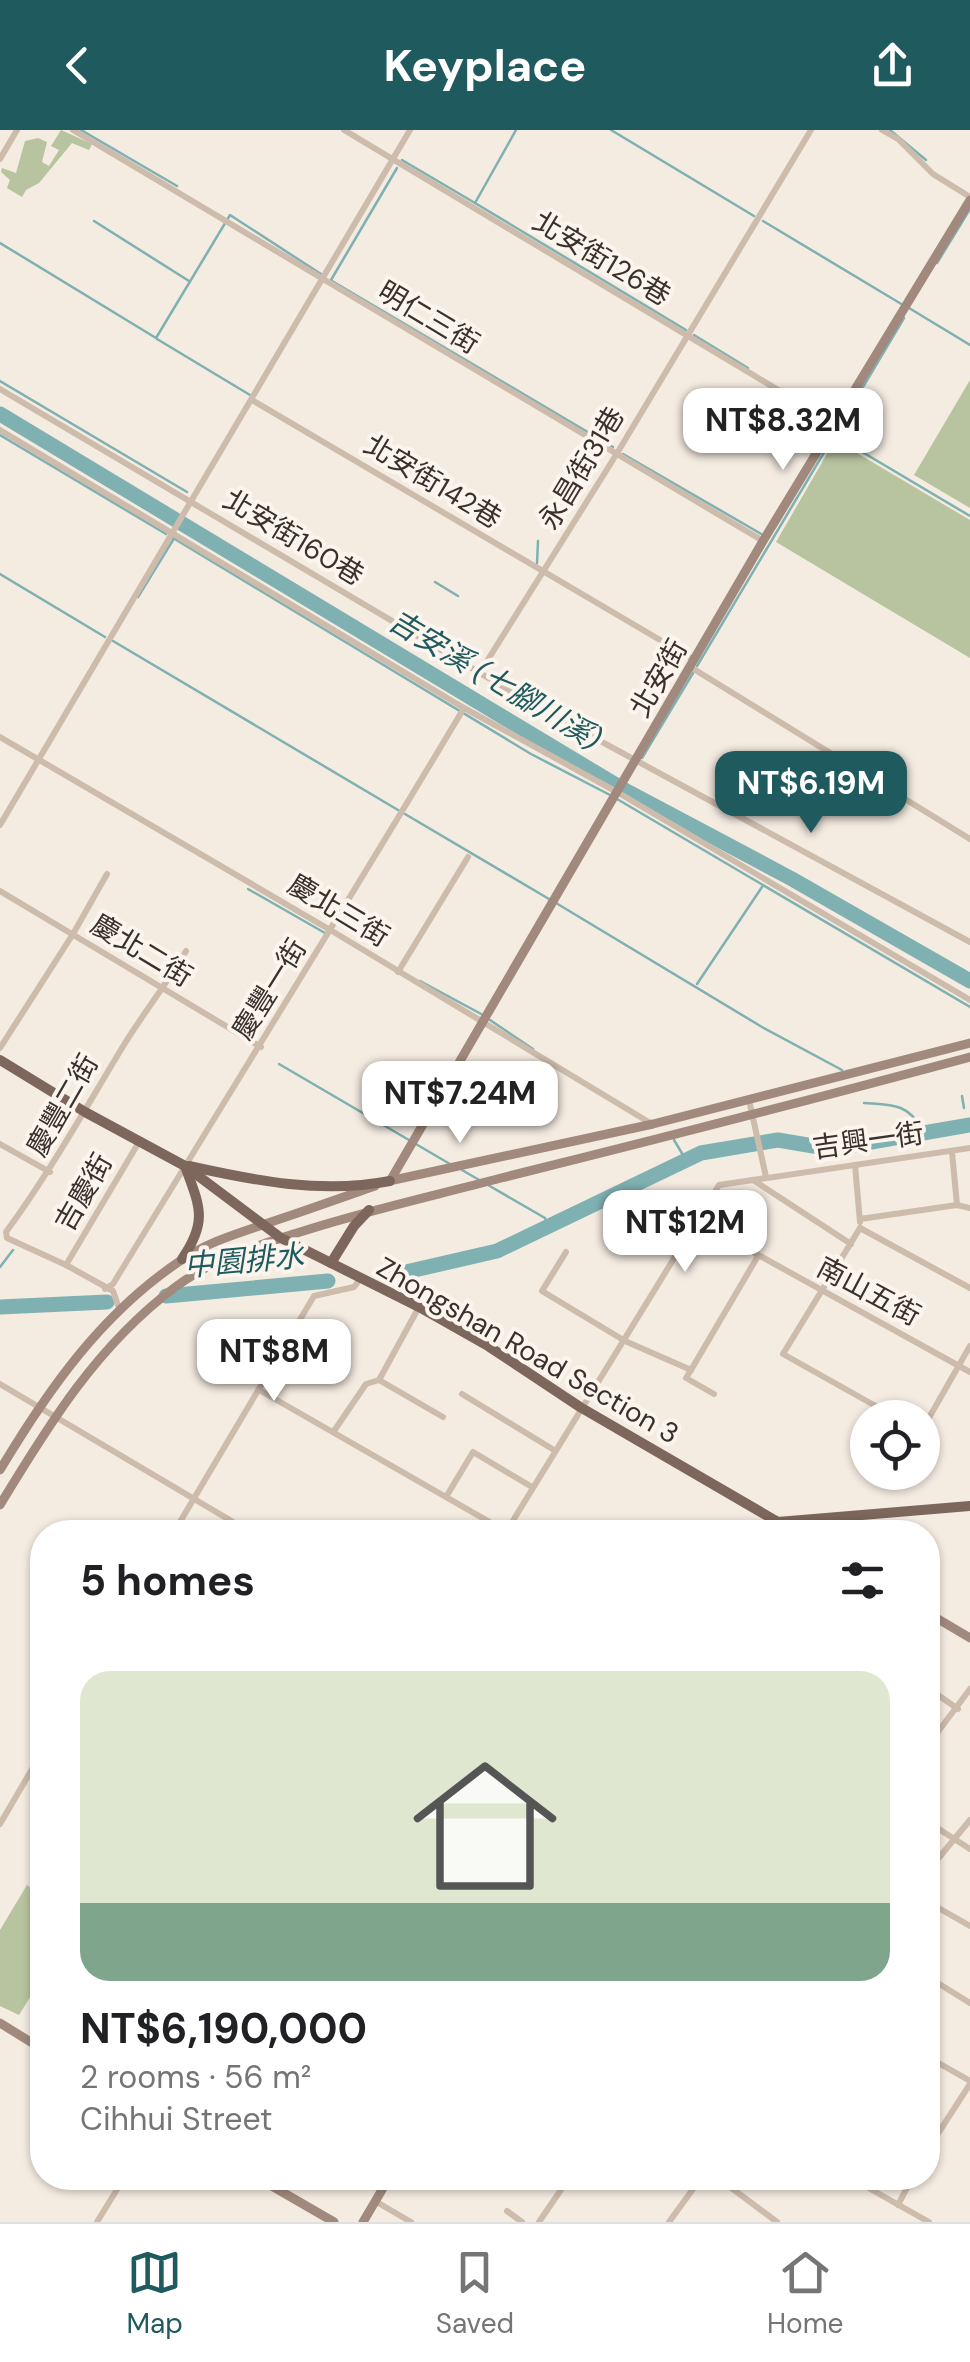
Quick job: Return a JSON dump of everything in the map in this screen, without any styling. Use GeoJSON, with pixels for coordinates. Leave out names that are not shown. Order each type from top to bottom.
{"type":"FeatureCollection","features":[{"type":"Feature","properties":{"kind":"main road","name":"Zhongshan Road Section 3"},"geometry":{"type":"LineString","coordinates":[[0,1060],[185,1166],[280,1238],[420,1306],[764,1520]]}},
{"type":"Feature","properties":{"kind":"main road"},"geometry":{"type":"LineString","coordinates":[[185,1166],[258,1181],[326,1188],[357,1188],[390,1181]]}},
{"type":"Feature","properties":{"kind":"main road"},"geometry":{"type":"LineString","coordinates":[[182,1260],[196,1238],[200,1222],[197,1193],[185,1166]]}},
{"type":"Feature","properties":{"kind":"main road"},"geometry":{"type":"LineString","coordinates":[[331,1263],[369,1210]]}},
{"type":"Feature","properties":{"kind":"main road"},"geometry":{"type":"LineString","coordinates":[[833,1520],[970,1506]]}},
{"type":"Feature","properties":{"kind":"street"},"geometry":{"type":"LineString","coordinates":[[0,159],[17,130]]}},
{"type":"Feature","properties":{"kind":"street","name":"明仁三街"},"geometry":{"type":"LineString","coordinates":[[73,130],[764,541]]}},
{"type":"Feature","properties":{"kind":"street","name":"北安街126巷"},"geometry":{"type":"LineString","coordinates":[[344,130],[836,425]]}},
{"type":"Feature","properties":{"kind":"street"},"geometry":{"type":"LineString","coordinates":[[0,826],[410,130]]}},
{"type":"Feature","properties":{"kind":"street","name":"永昌街31巷"},"geometry":{"type":"LineString","coordinates":[[479,674],[616,455],[810,130]]}},
{"type":"Feature","properties":{"kind":"street"},"geometry":{"type":"LineString","coordinates":[[882,130],[898,139],[933,174],[970,198]]}},
{"type":"Feature","properties":{"kind":"street","name":"北安街"},"geometry":{"type":"LineString","coordinates":[[390,1181],[764,541],[970,198]]}},
{"type":"Feature","properties":{"kind":"street","name":"北安街160巷"},"geometry":{"type":"LineString","coordinates":[[0,388],[634,763],[970,942]]}},
{"type":"Feature","properties":{"kind":"street","name":"北安街142巷"},"geometry":{"type":"LineString","coordinates":[[252,400],[693,664],[970,839]]}},
{"type":"Feature","properties":{"kind":"street"},"geometry":{"type":"LineString","coordinates":[[0,430],[464,708],[619,788],[970,1000]]}},
{"type":"Feature","properties":{"kind":"street","name":"慶豐一街"},"geometry":{"type":"LineString","coordinates":[[105,1289],[113,1284],[220,1104],[261,1047],[464,708]]}},
{"type":"Feature","properties":{"kind":"street","name":"慶北三街"},"geometry":{"type":"LineString","coordinates":[[0,737],[652,1124]]}},
{"type":"Feature","properties":{"kind":"street"},"geometry":{"type":"LineString","coordinates":[[398,972],[468,857]]}},
{"type":"Feature","properties":{"kind":"street"},"geometry":{"type":"LineString","coordinates":[[0,1048],[107,874]]}},
{"type":"Feature","properties":{"kind":"street","name":"慶北二街"},"geometry":{"type":"LineString","coordinates":[[0,890],[261,1047]]}},
{"type":"Feature","properties":{"kind":"street","name":"慶豐二街"},"geometry":{"type":"LineString","coordinates":[[105,1289],[66,1265],[7,1238],[6,1232],[50,1172],[139,1020],[164,990],[186,951]]}},
{"type":"Feature","properties":{"kind":"street"},"geometry":{"type":"LineString","coordinates":[[0,1504],[78,1354],[120,1311],[182,1260],[230,1236],[390,1181],[652,1124],[970,1042]]}},
{"type":"Feature","properties":{"kind":"street"},"geometry":{"type":"LineString","coordinates":[[0,1470],[47,1410],[119,1335],[174,1287],[223,1257],[369,1210],[753,1116],[970,1057]]}},
{"type":"Feature","properties":{"kind":"street"},"geometry":{"type":"LineString","coordinates":[[749,1100],[765,1175]]}},
{"type":"Feature","properties":{"kind":"street","name":"吉慶街"},"geometry":{"type":"LineString","coordinates":[[66,1265],[139,1142]]}},
{"type":"Feature","properties":{"kind":"street"},"geometry":{"type":"LineString","coordinates":[[0,1144],[50,1172]]}},
{"type":"Feature","properties":{"kind":"street","name":"吉興一街"},"geometry":{"type":"LineString","coordinates":[[514,1520],[719,1185],[765,1175],[970,1148]]}},
{"type":"Feature","properties":{"kind":"street"},"geometry":{"type":"LineString","coordinates":[[952,1152],[957,1205]]}},
{"type":"Feature","properties":{"kind":"street"},"geometry":{"type":"LineString","coordinates":[[855,1164],[860,1224],[784,1354],[865,1400]]}},
{"type":"Feature","properties":{"kind":"street"},"geometry":{"type":"LineString","coordinates":[[752,1179],[851,1244]]}},
{"type":"Feature","properties":{"kind":"street"},"geometry":{"type":"LineString","coordinates":[[860,1224],[957,1205],[970,1208]]}},
{"type":"Feature","properties":{"kind":"street","name":"南山五街"},"geometry":{"type":"LineString","coordinates":[[695,1220],[970,1372]]}},
{"type":"Feature","properties":{"kind":"street"},"geometry":{"type":"LineString","coordinates":[[860,1224],[970,1288]]}},
{"type":"Feature","properties":{"kind":"street"},"geometry":{"type":"LineString","coordinates":[[566,1252],[542,1291],[625,1340],[691,1370]]}},
{"type":"Feature","properties":{"kind":"street"},"geometry":{"type":"LineString","coordinates":[[714,1394],[686,1378],[758,1256]]}},
{"type":"Feature","properties":{"kind":"street"},"geometry":{"type":"LineString","coordinates":[[181,1520],[314,1296],[354,1287],[361,1278]]}},
{"type":"Feature","properties":{"kind":"street"},"geometry":{"type":"LineString","coordinates":[[105,1289],[113,1292],[120,1311]]}},
{"type":"Feature","properties":{"kind":"street"},"geometry":{"type":"LineString","coordinates":[[334,1431],[366,1384],[379,1380],[420,1306]]}},
{"type":"Feature","properties":{"kind":"street"},"geometry":{"type":"LineString","coordinates":[[939,1400],[970,1346]]}},
{"type":"Feature","properties":{"kind":"street"},"geometry":{"type":"LineString","coordinates":[[379,1380],[443,1416]]}},
{"type":"Feature","properties":{"kind":"street"},"geometry":{"type":"LineString","coordinates":[[0,1384],[230,1520]]}},
{"type":"Feature","properties":{"kind":"street"},"geometry":{"type":"LineString","coordinates":[[261,1391],[486,1520]]}},
{"type":"Feature","properties":{"kind":"street"},"geometry":{"type":"LineString","coordinates":[[462,1394],[554,1450]]}},
{"type":"Feature","properties":{"kind":"street"},"geometry":{"type":"LineString","coordinates":[[446,1497],[473,1452],[532,1487]]}},
{"type":"Feature","properties":{"kind":"street"},"geometry":{"type":"LineString","coordinates":[[940,1620],[970,1638]]}},
{"type":"Feature","properties":{"kind":"street"},"geometry":{"type":"LineString","coordinates":[[940,1731],[970,1689]]}},
{"type":"Feature","properties":{"kind":"street"},"geometry":{"type":"LineString","coordinates":[[940,1696],[958,1709]]}},
{"type":"Feature","properties":{"kind":"street"},"geometry":{"type":"LineString","coordinates":[[0,1824],[30,1773]]}},
{"type":"Feature","properties":{"kind":"street"},"geometry":{"type":"LineString","coordinates":[[940,1855],[970,1820]]}},
{"type":"Feature","properties":{"kind":"street"},"geometry":{"type":"LineString","coordinates":[[940,1829],[970,1849]]}},
{"type":"Feature","properties":{"kind":"street"},"geometry":{"type":"LineString","coordinates":[[940,1909],[970,1926]]}},
{"type":"Feature","properties":{"kind":"street"},"geometry":{"type":"LineString","coordinates":[[940,1984],[970,2003]]}},
{"type":"Feature","properties":{"kind":"street"},"geometry":{"type":"LineString","coordinates":[[0,2023],[30,2041]]}},
{"type":"Feature","properties":{"kind":"street"},"geometry":{"type":"LineString","coordinates":[[940,2063],[970,2082],[940,2123]]}},
{"type":"Feature","properties":{"kind":"street"},"geometry":{"type":"LineString","coordinates":[[97,2222],[117,2190]]}},
{"type":"Feature","properties":{"kind":"street"},"geometry":{"type":"LineString","coordinates":[[279,2190],[334,2222]]}},
{"type":"Feature","properties":{"kind":"street"},"geometry":{"type":"LineString","coordinates":[[363,2222],[382,2190]]}},
{"type":"Feature","properties":{"kind":"street"},"geometry":{"type":"LineString","coordinates":[[538,2222],[561,2190]]}},
{"type":"Feature","properties":{"kind":"street"},"geometry":{"type":"LineString","coordinates":[[669,2222],[692,2190]]}},
{"type":"Feature","properties":{"kind":"street"},"geometry":{"type":"LineString","coordinates":[[732,2190],[777,2222]]}},
{"type":"Feature","properties":{"kind":"street"},"geometry":{"type":"LineString","coordinates":[[873,2190],[926,2221]]}},
{"type":"Feature","properties":{"kind":"street"},"geometry":{"type":"LineString","coordinates":[[898,2204],[906,2190]]}},
{"type":"Feature","properties":{"kind":"street"},"geometry":{"type":"LineString","coordinates":[[376,2201],[411,2222]]}},
{"type":"Feature","properties":{"kind":"street"},"geometry":{"type":"LineString","coordinates":[[507,2211],[522,2222]]}},
{"type":"Feature","properties":{"kind":"green space"},"geometry":{"type":"Polygon","coordinates":[[[61,130],[92,144],[89,150],[72,143],[22,197],[7,188],[10,180],[1,172],[2,168],[16,173],[25,141],[38,138],[47,142],[42,162],[49,166],[59,150],[51,146],[61,130]]]}},
{"type":"Feature","properties":{"kind":"green space"},"geometry":{"type":"Polygon","coordinates":[[[970,380],[970,508],[914,475],[970,380]]]}},
{"type":"Feature","properties":{"kind":"green space"},"geometry":{"type":"Polygon","coordinates":[[[835,440],[970,520],[970,658],[776,542],[835,440]]]}},
{"type":"Feature","properties":{"kind":"green space"},"geometry":{"type":"Polygon","coordinates":[[[27,1885],[30,1997],[19,2015],[0,2006],[0,1930],[27,1885]]]}},
{"type":"Feature","properties":{"kind":"waterway"},"geometry":{"type":"LineString","coordinates":[[81,130],[177,186]]}},
{"type":"Feature","properties":{"kind":"waterway"},"geometry":{"type":"LineString","coordinates":[[402,160],[475,203],[516,130]]}},
{"type":"Feature","properties":{"kind":"waterway"},"geometry":{"type":"LineString","coordinates":[[611,130],[754,216]]}},
{"type":"Feature","properties":{"kind":"waterway"},"geometry":{"type":"LineString","coordinates":[[890,130],[926,160]]}},
{"type":"Feature","properties":{"kind":"waterway"},"geometry":{"type":"LineString","coordinates":[[331,280],[397,168]]}},
{"type":"Feature","properties":{"kind":"waterway"},"geometry":{"type":"LineString","coordinates":[[475,203],[686,330]]}},
{"type":"Feature","properties":{"kind":"waterway"},"geometry":{"type":"LineString","coordinates":[[937,263],[970,209]]}},
{"type":"Feature","properties":{"kind":"waterway"},"geometry":{"type":"LineString","coordinates":[[0,243],[156,338],[230,215],[324,276]]}},
{"type":"Feature","properties":{"kind":"waterway"},"geometry":{"type":"LineString","coordinates":[[94,221],[189,281]]}},
{"type":"Feature","properties":{"kind":"waterway"},"geometry":{"type":"LineString","coordinates":[[763,221],[903,305]]}},
{"type":"Feature","properties":{"kind":"waterway"},"geometry":{"type":"LineString","coordinates":[[332,281],[613,447]]}},
{"type":"Feature","properties":{"kind":"waterway"},"geometry":{"type":"LineString","coordinates":[[909,308],[970,345]]}},
{"type":"Feature","properties":{"kind":"waterway"},"geometry":{"type":"LineString","coordinates":[[697,666],[904,318]]}},
{"type":"Feature","properties":{"kind":"waterway"},"geometry":{"type":"LineString","coordinates":[[694,335],[748,368]]}},
{"type":"Feature","properties":{"kind":"waterway"},"geometry":{"type":"LineString","coordinates":[[157,339],[250,395]]}},
{"type":"Feature","properties":{"kind":"waterway"},"geometry":{"type":"LineString","coordinates":[[0,381],[187,492]]}},
{"type":"Feature","properties":{"kind":"waterway","name":"吉安溪 (七腳川溪)"},"geometry":{"type":"LineString","coordinates":[[0,414],[621,788],[792,879],[970,981]]}},
{"type":"Feature","properties":{"kind":"waterway"},"geometry":{"type":"LineString","coordinates":[[0,435],[166,534]]}},
{"type":"Feature","properties":{"kind":"waterway"},"geometry":{"type":"LineString","coordinates":[[837,437],[970,516]]}},
{"type":"Feature","properties":{"kind":"waterway"},"geometry":{"type":"LineString","coordinates":[[623,454],[763,535]]}},
{"type":"Feature","properties":{"kind":"waterway"},"geometry":{"type":"LineString","coordinates":[[173,538],[531,754],[610,795]]}},
{"type":"Feature","properties":{"kind":"waterway"},"geometry":{"type":"LineString","coordinates":[[138,597],[173,540]]}},
{"type":"Feature","properties":{"kind":"waterway"},"geometry":{"type":"LineString","coordinates":[[537,563],[538,541]]}},
{"type":"Feature","properties":{"kind":"waterway"},"geometry":{"type":"LineString","coordinates":[[0,574],[105,637]]}},
{"type":"Feature","properties":{"kind":"waterway"},"geometry":{"type":"LineString","coordinates":[[435,582],[458,596]]}},
{"type":"Feature","properties":{"kind":"waterway"},"geometry":{"type":"LineString","coordinates":[[113,641],[398,810]]}},
{"type":"Feature","properties":{"kind":"waterway"},"geometry":{"type":"LineString","coordinates":[[642,758],[693,673]]}},
{"type":"Feature","properties":{"kind":"waterway"},"geometry":{"type":"LineString","coordinates":[[617,799],[970,1007]]}},
{"type":"Feature","properties":{"kind":"waterway"},"geometry":{"type":"LineString","coordinates":[[405,814],[549,899]]}},
{"type":"Feature","properties":{"kind":"waterway"},"geometry":{"type":"LineString","coordinates":[[697,984],[762,887]]}},
{"type":"Feature","properties":{"kind":"waterway"},"geometry":{"type":"LineString","coordinates":[[248,889],[325,933]]}},
{"type":"Feature","properties":{"kind":"waterway"},"geometry":{"type":"LineString","coordinates":[[556,903],[762,1027],[842,1070]]}},
{"type":"Feature","properties":{"kind":"waterway"},"geometry":{"type":"LineString","coordinates":[[420,981],[483,1015]]}},
{"type":"Feature","properties":{"kind":"waterway"},"geometry":{"type":"LineString","coordinates":[[490,1020],[533,1049]]}},
{"type":"Feature","properties":{"kind":"waterway"},"geometry":{"type":"LineString","coordinates":[[279,1064],[450,1164]]}},
{"type":"Feature","properties":{"kind":"waterway"},"geometry":{"type":"LineString","coordinates":[[962,1096],[964,1108]]}},
{"type":"Feature","properties":{"kind":"waterway"},"geometry":{"type":"LineString","coordinates":[[864,1103],[904,1110],[920,1128],[934,1134]]}},
{"type":"Feature","properties":{"kind":"waterway","name":"中園排水"},"geometry":{"type":"LineString","coordinates":[[397,1274],[497,1251],[701,1153],[778,1140],[831,1149],[970,1125]]}},
{"type":"Feature","properties":{"kind":"waterway"},"geometry":{"type":"LineString","coordinates":[[674,1140],[686,1160]]}},
{"type":"Feature","properties":{"kind":"waterway"},"geometry":{"type":"LineString","coordinates":[[462,1170],[481,1181]]}},
{"type":"Feature","properties":{"kind":"waterway"},"geometry":{"type":"LineString","coordinates":[[488,1185],[545,1218],[548,1225]]}},
{"type":"Feature","properties":{"kind":"waterway"},"geometry":{"type":"LineString","coordinates":[[0,1267],[13,1250]]}},
{"type":"Feature","properties":{"kind":"waterway","name":"中園排水"},"geometry":{"type":"LineString","coordinates":[[166,1296],[328,1281]]}},
{"type":"Feature","properties":{"kind":"waterway","name":"中園排水"},"geometry":{"type":"LineString","coordinates":[[0,1307],[107,1302]]}}]}
